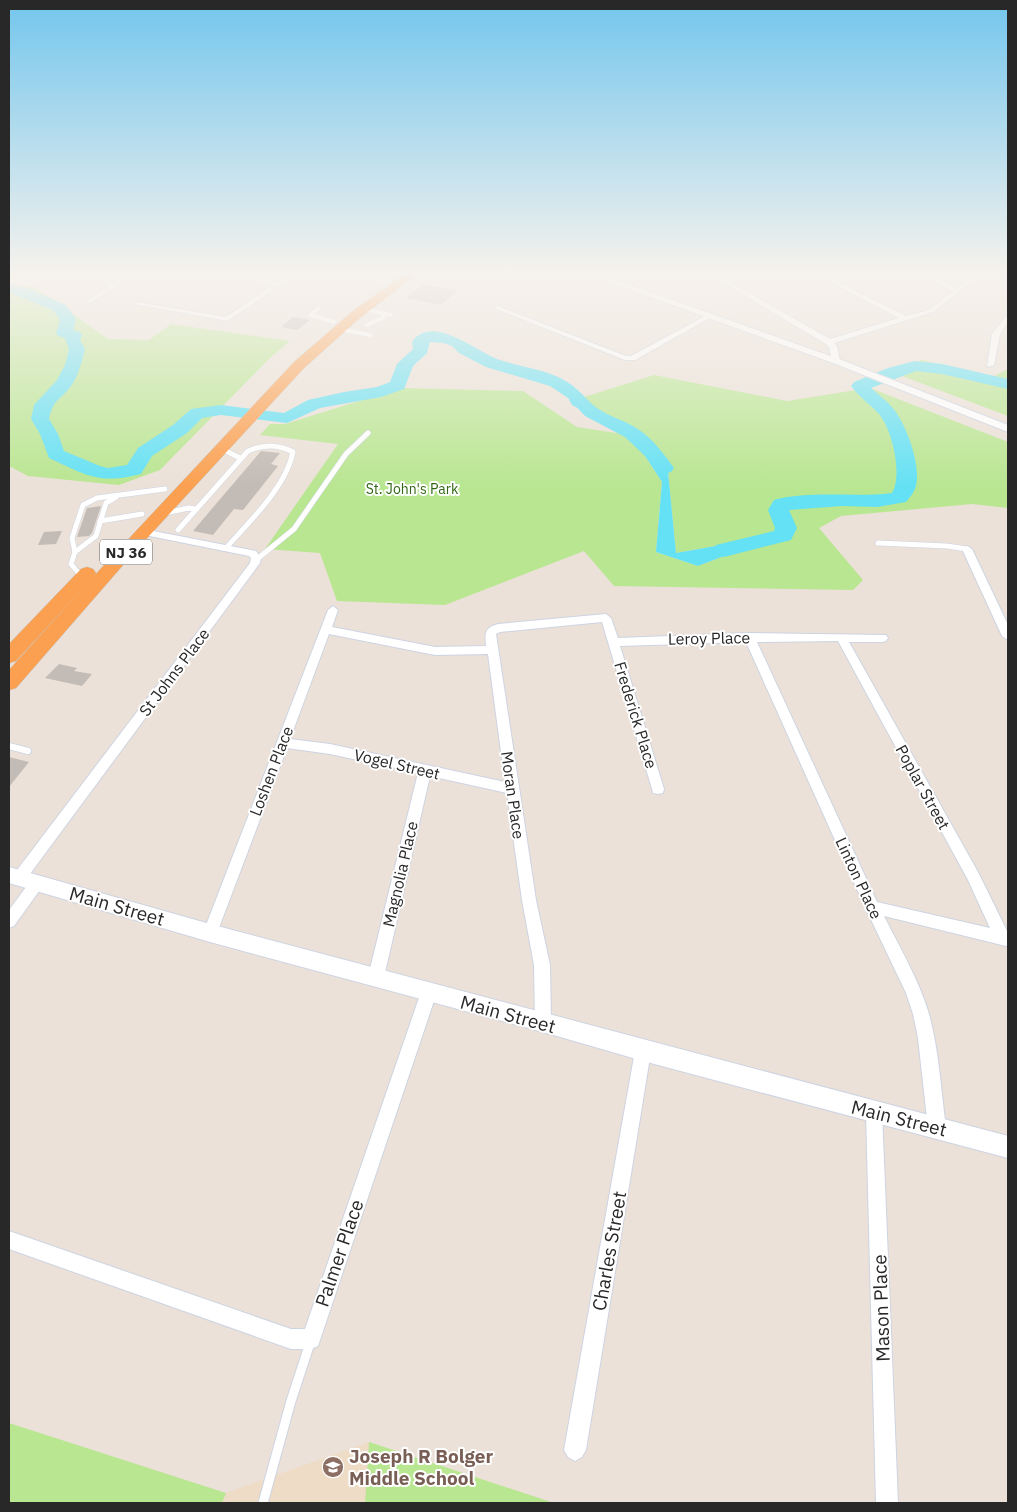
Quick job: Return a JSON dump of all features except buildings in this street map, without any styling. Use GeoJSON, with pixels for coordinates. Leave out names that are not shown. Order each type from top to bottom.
{"type":"FeatureCollection","features":[{"type":"Feature","properties":{"kind":"highway","name":"NJ 36"},"geometry":{"type":"LineString","coordinates":[[9,656],[165,489],[317,346]]}},
{"type":"Feature","properties":{"kind":"highway","name":"NJ 36"},"geometry":{"type":"LineString","coordinates":[[9,684],[220,448],[243,415]]}},
{"type":"Feature","properties":{"kind":"highway"},"geometry":{"type":"LineString","coordinates":[[9,639],[57,605]]}},
{"type":"Feature","properties":{"kind":"street"},"geometry":{"type":"LineString","coordinates":[[593,346],[625,358],[632,358],[655,346]]}},
{"type":"Feature","properties":{"kind":"street"},"geometry":{"type":"LineString","coordinates":[[792,346],[1008,429]]}},
{"type":"Feature","properties":{"kind":"street"},"geometry":{"type":"LineString","coordinates":[[833,346],[836,361]]}},
{"type":"Feature","properties":{"kind":"street"},"geometry":{"type":"LineString","coordinates":[[990,365],[994,346]]}},
{"type":"Feature","properties":{"kind":"street"},"geometry":{"type":"LineString","coordinates":[[143,532],[252,553],[256,560]]}},
{"type":"Feature","properties":{"kind":"street"},"geometry":{"type":"LineString","coordinates":[[967,549],[1008,636]]}},
{"type":"Feature","properties":{"kind":"street","name":"St Johns Place"},"geometry":{"type":"LineString","coordinates":[[9,921],[22,878],[256,560]]}},
{"type":"Feature","properties":{"kind":"street","name":"Loshen Place"},"geometry":{"type":"LineString","coordinates":[[210,933],[333,610]]}},
{"type":"Feature","properties":{"kind":"street","name":"Moran Place"},"geometry":{"type":"LineString","coordinates":[[543,1022],[542,965],[529,900],[490,632],[494,629],[606,618],[614,642]]}},
{"type":"Feature","properties":{"kind":"street"},"geometry":{"type":"LineString","coordinates":[[326,630],[435,651],[492,650]]}},
{"type":"Feature","properties":{"kind":"street","name":"Leroy Place"},"geometry":{"type":"LineString","coordinates":[[614,642],[750,637],[882,638]]}},
{"type":"Feature","properties":{"kind":"street","name":"Linton Place"},"geometry":{"type":"LineString","coordinates":[[750,637],[872,907],[913,991],[921,1014],[937,1128]]}},
{"type":"Feature","properties":{"kind":"street","name":"Poplar Street"},"geometry":{"type":"LineString","coordinates":[[842,638],[1005,938]]}},
{"type":"Feature","properties":{"kind":"street","name":"Frederick Place"},"geometry":{"type":"LineString","coordinates":[[614,642],[658,789]]}},
{"type":"Feature","properties":{"kind":"street","name":"Vogel Street"},"geometry":{"type":"LineString","coordinates":[[282,743],[330,749],[512,789]]}},
{"type":"Feature","properties":{"kind":"street","name":"Magnolia Place"},"geometry":{"type":"LineString","coordinates":[[376,977],[425,771]]}},
{"type":"Feature","properties":{"kind":"street","name":"Main Street"},"geometry":{"type":"LineString","coordinates":[[22,878],[210,933],[543,1022],[643,1051],[1008,1147]]}},
{"type":"Feature","properties":{"kind":"street"},"geometry":{"type":"LineString","coordinates":[[872,907],[1005,938]]}},
{"type":"Feature","properties":{"kind":"street","name":"Palmer Place"},"geometry":{"type":"LineString","coordinates":[[311,1339],[429,992]]}},
{"type":"Feature","properties":{"kind":"street","name":"Charles Street"},"geometry":{"type":"LineString","coordinates":[[575,1450],[643,1051]]}},
{"type":"Feature","properties":{"kind":"street","name":"Mason Place"},"geometry":{"type":"LineString","coordinates":[[874,1112],[887,1503]]}},
{"type":"Feature","properties":{"kind":"street"},"geometry":{"type":"LineString","coordinates":[[9,1240],[291,1339],[311,1339]]}},
{"type":"Feature","properties":{"kind":"lane"},"geometry":{"type":"LineString","coordinates":[[256,560],[294,528],[346,454],[368,433]]}},
{"type":"Feature","properties":{"kind":"lane"},"geometry":{"type":"LineString","coordinates":[[178,530],[248,450],[263,445],[279,446],[293,452],[294,458],[281,480],[226,548]]}},
{"type":"Feature","properties":{"kind":"lane"},"geometry":{"type":"LineString","coordinates":[[220,448],[240,458]]}},
{"type":"Feature","properties":{"kind":"lane"},"geometry":{"type":"LineString","coordinates":[[76,552],[72,538],[83,505],[97,498],[165,489]]}},
{"type":"Feature","properties":{"kind":"lane"},"geometry":{"type":"LineString","coordinates":[[83,578],[71,564],[76,552],[96,536],[106,503],[122,495]]}},
{"type":"Feature","properties":{"kind":"lane"},"geometry":{"type":"LineString","coordinates":[[160,514],[189,508],[196,509]]}},
{"type":"Feature","properties":{"kind":"lane"},"geometry":{"type":"LineString","coordinates":[[100,520],[142,514]]}},
{"type":"Feature","properties":{"kind":"lane"},"geometry":{"type":"LineString","coordinates":[[878,543],[947,546],[967,549]]}},
{"type":"Feature","properties":{"kind":"lane"},"geometry":{"type":"LineString","coordinates":[[9,746],[28,751]]}},
{"type":"Feature","properties":{"kind":"lane"},"geometry":{"type":"LineString","coordinates":[[263,1503],[291,1401],[311,1339]]}},
{"type":"Feature","properties":{"kind":"shaded area","name":"Joseph R Bolger Middle School"},"geometry":{"type":"Polygon","coordinates":[[[369,1442],[365,1503],[222,1503],[226,1493],[369,1442]]]}},
{"type":"Feature","properties":{"kind":"green space"},"geometry":{"type":"Polygon","coordinates":[[[9,346],[285,346],[269,359],[160,470],[119,485],[28,476],[9,466],[9,346]]]}},
{"type":"Feature","properties":{"kind":"green space"},"geometry":{"type":"Polygon","coordinates":[[[922,360],[988,379],[1008,369],[1008,416],[894,373],[922,360]]]}},
{"type":"Feature","properties":{"kind":"green space","name":"St. John's Park"},"geometry":{"type":"Polygon","coordinates":[[[654,375],[787,401],[856,390],[865,386],[1008,442],[1008,508],[972,504],[841,516],[819,528],[863,580],[853,590],[614,586],[584,551],[445,605],[337,601],[320,553],[265,549],[338,444],[260,435],[270,424],[285,424],[401,388],[523,391],[577,427],[623,434],[640,448],[662,482],[656,552],[698,566],[774,536],[676,553],[667,461],[581,398],[654,375]]]}},
{"type":"Feature","properties":{"kind":"green space"},"geometry":{"type":"Polygon","coordinates":[[[9,1423],[226,1493],[222,1503],[9,1503],[9,1423]]]}},
{"type":"Feature","properties":{"kind":"green space"},"geometry":{"type":"Polygon","coordinates":[[[369,1442],[554,1503],[365,1503],[369,1442]]]}},
{"type":"Feature","properties":{"kind":"water"},"geometry":{"type":"Polygon","coordinates":[[[574,397],[581,398],[667,461],[676,553],[778,535],[698,566],[656,552],[662,482],[640,448],[615,427],[572,405],[569,400],[574,397]]]}},
{"type":"Feature","properties":{"kind":"waterway"},"geometry":{"type":"LineString","coordinates":[[75,346],[77,349],[73,365],[65,382],[43,405],[40,419],[49,434],[56,454],[94,471],[108,474],[134,470],[145,452],[180,429],[197,413],[221,410],[287,418],[314,404],[344,397],[381,392],[398,385],[405,364],[421,350],[420,346]]}},
{"type":"Feature","properties":{"kind":"waterway"},"geometry":{"type":"LineString","coordinates":[[461,346],[465,350],[492,363],[556,382],[574,394],[591,412],[632,433],[652,452],[664,468]]}},
{"type":"Feature","properties":{"kind":"waterway"},"geometry":{"type":"LineString","coordinates":[[724,550],[783,535],[786,528],[778,510],[781,504],[842,500],[877,501],[899,498],[905,489],[906,480],[905,459],[899,436],[885,410],[860,386],[894,372],[915,366],[942,369],[1008,384]]}},
{"type":"Feature","properties":{"kind":"place","name":"Joseph R Bolger Middle School"},"geometry":{"type":"Point","coordinates":[333,1467]}}]}
